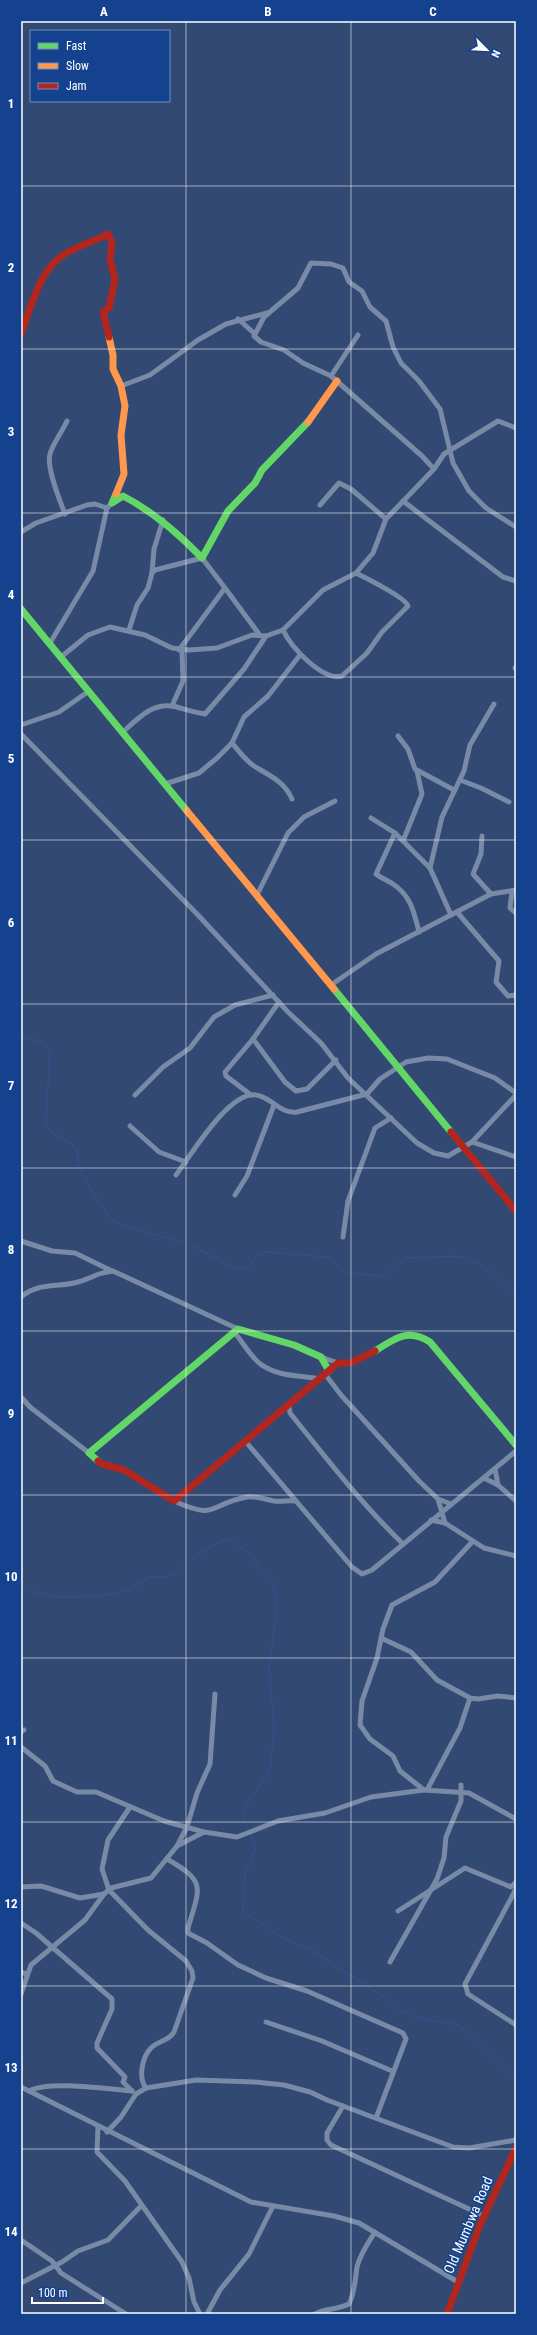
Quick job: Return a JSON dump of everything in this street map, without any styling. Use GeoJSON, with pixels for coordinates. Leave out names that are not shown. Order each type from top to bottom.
{"type":"FeatureCollection","features":[{"type":"Feature","properties":{"kind":"street"},"geometry":{"type":"LineString","coordinates":[[21,334],[34,295],[50,268],[68,252],[108,234],[112,242],[110,260],[115,279],[109,308],[103,312],[113,355],[113,369],[121,386],[125,406],[121,435],[124,474],[110,506],[93,571],[50,643]]}},
{"type":"Feature","properties":{"kind":"street"},"geometry":{"type":"LineString","coordinates":[[255,334],[268,313],[298,288],[311,263],[330,264],[343,268],[350,284],[362,291],[370,307],[386,321],[393,347],[401,363],[419,381],[440,409],[453,463],[469,491],[486,508],[516,528]]}},
{"type":"Feature","properties":{"kind":"street"},"geometry":{"type":"LineString","coordinates":[[121,386],[150,375],[211,331],[238,319],[268,313]]}},
{"type":"Feature","properties":{"kind":"street"},"geometry":{"type":"LineString","coordinates":[[238,319],[255,334],[254,336],[261,342],[284,350],[303,363],[334,379],[422,456],[434,469]]}},
{"type":"Feature","properties":{"kind":"street"},"geometry":{"type":"LineString","coordinates":[[152,573],[161,568],[202,558],[228,511],[248,492],[262,470],[301,431],[320,403],[358,335]]}},
{"type":"Feature","properties":{"kind":"street"},"geometry":{"type":"LineString","coordinates":[[65,514],[55,487],[49,455],[67,421]]}},
{"type":"Feature","properties":{"kind":"street"},"geometry":{"type":"LineString","coordinates":[[61,657],[88,635],[98,630],[110,627],[129,630],[181,650],[217,648],[238,639],[259,634],[266,636],[283,630],[323,590],[356,573],[373,553],[386,519],[434,469],[449,450],[466,443],[498,421],[516,428]]}},
{"type":"Feature","properties":{"kind":"street"},"geometry":{"type":"LineString","coordinates":[[320,505],[339,483],[351,489],[386,519]]}},
{"type":"Feature","properties":{"kind":"street"},"geometry":{"type":"LineString","coordinates":[[21,532],[36,523],[91,504],[110,506],[123,496],[163,519],[202,558],[259,634]]}},
{"type":"Feature","properties":{"kind":"street"},"geometry":{"type":"LineString","coordinates":[[403,501],[503,577],[516,581]]}},
{"type":"Feature","properties":{"kind":"street"},"geometry":{"type":"LineString","coordinates":[[129,630],[137,605],[148,588],[152,573],[154,550],[163,519]]}},
{"type":"Feature","properties":{"kind":"street"},"geometry":{"type":"LineString","coordinates":[[283,630],[300,655],[327,673],[338,677],[342,676],[367,653],[382,632],[406,610],[407,602],[401,596],[378,586],[356,573]]}},
{"type":"Feature","properties":{"kind":"street"},"geometry":{"type":"LineString","coordinates":[[172,706],[183,682],[181,650],[225,588]]}},
{"type":"Feature","properties":{"kind":"street"},"geometry":{"type":"LineString","coordinates":[[21,609],[331,984],[397,1068],[516,1211]]}},
{"type":"Feature","properties":{"kind":"street"},"geometry":{"type":"LineString","coordinates":[[123,732],[140,715],[152,708],[172,706],[196,714],[205,714],[244,669],[266,636]]}},
{"type":"Feature","properties":{"kind":"street"},"geometry":{"type":"LineString","coordinates":[[165,784],[199,773],[232,743],[244,717],[268,696],[300,655]]}},
{"type":"Feature","properties":{"kind":"street"},"geometry":{"type":"LineString","coordinates":[[21,725],[59,712],[90,691]]}},
{"type":"Feature","properties":{"kind":"street"},"geometry":{"type":"LineString","coordinates":[[430,868],[439,827],[454,790],[460,780],[470,745],[494,704]]}},
{"type":"Feature","properties":{"kind":"street"},"geometry":{"type":"LineString","coordinates":[[21,734],[336,1060],[348,1078],[367,1094],[416,1143],[434,1152],[448,1156],[472,1142],[516,1094],[495,1078],[447,1059],[420,1058],[397,1068],[380,1079],[367,1094],[297,1112],[285,1111],[258,1095],[251,1095],[236,1102],[214,1122],[176,1175]]}},
{"type":"Feature","properties":{"kind":"street"},"geometry":{"type":"LineString","coordinates":[[398,736],[408,749],[412,766],[417,771],[454,790]]}},
{"type":"Feature","properties":{"kind":"street"},"geometry":{"type":"LineString","coordinates":[[232,743],[253,766],[279,780],[288,789],[292,799]]}},
{"type":"Feature","properties":{"kind":"street"},"geometry":{"type":"LineString","coordinates":[[403,841],[422,794],[417,771]]}},
{"type":"Feature","properties":{"kind":"street"},"geometry":{"type":"LineString","coordinates":[[460,780],[481,788],[509,802]]}},
{"type":"Feature","properties":{"kind":"street"},"geometry":{"type":"LineString","coordinates":[[257,895],[288,833],[304,817],[335,801]]}},
{"type":"Feature","properties":{"kind":"street"},"geometry":{"type":"LineString","coordinates":[[371,818],[395,833],[430,868],[451,915]]}},
{"type":"Feature","properties":{"kind":"street"},"geometry":{"type":"LineString","coordinates":[[395,833],[376,874],[400,888],[408,897],[413,906],[419,932]]}},
{"type":"Feature","properties":{"kind":"street"},"geometry":{"type":"LineString","coordinates":[[482,836],[481,854],[473,874],[491,894]]}},
{"type":"Feature","properties":{"kind":"street"},"geometry":{"type":"LineString","coordinates":[[331,984],[376,954],[491,894],[514,890],[510,908],[516,913]]}},
{"type":"Feature","properties":{"kind":"street"},"geometry":{"type":"LineString","coordinates":[[457,912],[499,961],[496,982],[508,996],[516,996]]}},
{"type":"Feature","properties":{"kind":"street"},"geometry":{"type":"LineString","coordinates":[[135,1095],[163,1067],[190,1048],[214,1017],[235,1005],[273,995]]}},
{"type":"Feature","properties":{"kind":"street"},"geometry":{"type":"LineString","coordinates":[[251,1095],[225,1074],[253,1039],[279,1002]]}},
{"type":"Feature","properties":{"kind":"street"},"geometry":{"type":"LineString","coordinates":[[253,1039],[285,1082],[296,1092],[307,1088],[336,1060]]}},
{"type":"Feature","properties":{"kind":"street"},"geometry":{"type":"LineString","coordinates":[[235,1195],[247,1176],[274,1105]]}},
{"type":"Feature","properties":{"kind":"street"},"geometry":{"type":"LineString","coordinates":[[342,1237],[348,1201],[375,1128],[391,1118]]}},
{"type":"Feature","properties":{"kind":"street"},"geometry":{"type":"LineString","coordinates":[[130,1126],[159,1152],[186,1162]]}},
{"type":"Feature","properties":{"kind":"street"},"geometry":{"type":"LineString","coordinates":[[472,1142],[516,1157]]}},
{"type":"Feature","properties":{"kind":"street"},"geometry":{"type":"LineString","coordinates":[[21,1241],[52,1251],[75,1253],[236,1331],[294,1345],[338,1363],[352,1364],[381,1349],[400,1335],[421,1335],[430,1342],[516,1445]]}},
{"type":"Feature","properties":{"kind":"street"},"geometry":{"type":"LineString","coordinates":[[21,1297],[29,1291],[42,1286],[78,1282],[98,1272],[113,1271]]}},
{"type":"Feature","properties":{"kind":"street"},"geometry":{"type":"LineString","coordinates":[[236,1331],[255,1358],[265,1366],[282,1374],[324,1375]]}},
{"type":"Feature","properties":{"kind":"street"},"geometry":{"type":"LineString","coordinates":[[90,1453],[236,1331]]}},
{"type":"Feature","properties":{"kind":"street"},"geometry":{"type":"LineString","coordinates":[[321,1357],[324,1375],[341,1395],[438,1499],[451,1504]]}},
{"type":"Feature","properties":{"kind":"street"},"geometry":{"type":"LineString","coordinates":[[174,1501],[281,1413],[338,1363]]}},
{"type":"Feature","properties":{"kind":"street"},"geometry":{"type":"LineString","coordinates":[[21,1397],[40,1415],[102,1464],[124,1470],[174,1501],[193,1510],[207,1512],[246,1497],[258,1496],[274,1501],[296,1500]]}},
{"type":"Feature","properties":{"kind":"street"},"geometry":{"type":"LineString","coordinates":[[289,1406],[290,1413],[365,1505],[402,1543]]}},
{"type":"Feature","properties":{"kind":"street"},"geometry":{"type":"LineString","coordinates":[[281,1413],[290,1413]]}},
{"type":"Feature","properties":{"kind":"street"},"geometry":{"type":"LineString","coordinates":[[246,1442],[352,1567],[362,1574],[372,1570],[402,1543],[516,1451]]}},
{"type":"Feature","properties":{"kind":"street"},"geometry":{"type":"LineString","coordinates":[[495,1469],[498,1485]]}},
{"type":"Feature","properties":{"kind":"street"},"geometry":{"type":"LineString","coordinates":[[484,1478],[498,1485],[516,1501]]}},
{"type":"Feature","properties":{"kind":"street"},"geometry":{"type":"LineString","coordinates":[[438,1499],[440,1512],[445,1523]]}},
{"type":"Feature","properties":{"kind":"street"},"geometry":{"type":"LineString","coordinates":[[431,1520],[445,1523],[484,1548],[516,1556]]}},
{"type":"Feature","properties":{"kind":"street"},"geometry":{"type":"LineString","coordinates":[[425,1790],[400,1771],[389,1752],[370,1739],[360,1726],[360,1709],[377,1658],[381,1638],[392,1605],[435,1582],[473,1541]]}},
{"type":"Feature","properties":{"kind":"street"},"geometry":{"type":"LineString","coordinates":[[381,1638],[411,1652],[438,1680],[470,1698],[478,1699],[498,1696],[516,1698]]}},
{"type":"Feature","properties":{"kind":"street"},"geometry":{"type":"LineString","coordinates":[[21,1994],[31,1965],[51,1946],[85,1920],[108,1890],[124,1884],[151,1878],[177,1846],[187,1827],[197,1793],[210,1764],[215,1694]]}},
{"type":"Feature","properties":{"kind":"street"},"geometry":{"type":"LineString","coordinates":[[425,1790],[460,1728],[470,1698]]}},
{"type":"Feature","properties":{"kind":"street"},"geometry":{"type":"LineString","coordinates":[[21,1747],[45,1766],[53,1780],[77,1792],[96,1792],[164,1821],[204,1832],[241,1837],[258,1828],[278,1821],[325,1813],[371,1797],[425,1790],[462,1792],[480,1798],[516,1819]]}},
{"type":"Feature","properties":{"kind":"street"},"geometry":{"type":"LineString","coordinates":[[390,1962],[422,1908],[430,1889],[437,1879],[444,1858],[446,1837],[461,1801],[461,1785]]}},
{"type":"Feature","properties":{"kind":"street"},"geometry":{"type":"LineString","coordinates":[[130,1807],[108,1840],[102,1869],[108,1890],[148,1930],[186,1961],[192,1971],[190,1989],[174,2032],[169,2038],[151,2048],[147,2056],[141,2074],[142,2083],[146,2088]]}},
{"type":"Feature","properties":{"kind":"street"},"geometry":{"type":"LineString","coordinates":[[177,1846],[204,1832]]}},
{"type":"Feature","properties":{"kind":"street"},"geometry":{"type":"LineString","coordinates":[[167,1859],[189,1872],[197,1885],[198,1894],[188,1928],[188,1933],[207,1943],[238,1965],[400,2030],[405,2036],[406,2039],[392,2071],[376,2118]]}},
{"type":"Feature","properties":{"kind":"street"},"geometry":{"type":"LineString","coordinates":[[398,1911],[430,1889],[465,1868],[510,1887],[516,1882]]}},
{"type":"Feature","properties":{"kind":"street"},"geometry":{"type":"LineString","coordinates":[[21,1887],[48,1888],[80,1898],[104,1894]]}},
{"type":"Feature","properties":{"kind":"street"},"geometry":{"type":"LineString","coordinates":[[516,1889],[465,1984],[466,1990],[473,1998],[516,2025]]}},
{"type":"Feature","properties":{"kind":"street"},"geometry":{"type":"LineString","coordinates":[[21,1923],[51,1946],[112,1999],[112,2009],[97,2043],[97,2048],[116,2070],[121,2072],[125,2077],[123,2082],[134,2093]]}},
{"type":"Feature","properties":{"kind":"street"},"geometry":{"type":"LineString","coordinates":[[21,1972],[27,1974]]}},
{"type":"Feature","properties":{"kind":"street"},"geometry":{"type":"LineString","coordinates":[[266,2022],[322,2041],[392,2071]]}},
{"type":"Feature","properties":{"kind":"street"},"geometry":{"type":"LineString","coordinates":[[28,2091],[36,2087],[53,2085],[134,2093],[146,2088],[196,2080],[270,2082],[310,2092],[438,2142],[461,2148],[516,2140]]}},
{"type":"Feature","properties":{"kind":"street"},"geometry":{"type":"LineString","coordinates":[[21,2087],[107,2132],[251,2202],[334,2216],[359,2223],[458,2282]]}},
{"type":"Feature","properties":{"kind":"street"},"geometry":{"type":"LineString","coordinates":[[107,2132],[121,2117],[134,2093]]}},
{"type":"Feature","properties":{"kind":"street"},"geometry":{"type":"LineString","coordinates":[[343,2106],[328,2133],[327,2140],[331,2145],[484,2216]]}},
{"type":"Feature","properties":{"kind":"street"},"geometry":{"type":"LineString","coordinates":[[98,2126],[97,2152],[125,2181],[141,2206],[182,2262],[189,2278],[194,2302],[200,2314]]}},
{"type":"Feature","properties":{"kind":"street","name":"Old Mumbwa Road"},"geometry":{"type":"LineString","coordinates":[[446,2314],[484,2216],[516,2148]]}},
{"type":"Feature","properties":{"kind":"street"},"geometry":{"type":"LineString","coordinates":[[21,2283],[55,2266],[78,2251],[108,2240],[141,2206]]}},
{"type":"Feature","properties":{"kind":"street"},"geometry":{"type":"LineString","coordinates":[[207,2314],[220,2290],[249,2254],[273,2206]]}},
{"type":"Feature","properties":{"kind":"street"},"geometry":{"type":"LineString","coordinates":[[315,2314],[324,2309],[338,2310],[349,2304],[356,2284],[358,2266],[366,2245],[375,2232]]}},
{"type":"Feature","properties":{"kind":"street"},"geometry":{"type":"LineString","coordinates":[[21,2240],[52,2261],[55,2266],[79,2286],[126,2314]]}},
{"type":"Feature","properties":{"kind":"waterway"},"geometry":{"type":"LineString","coordinates":[[21,1036],[42,1042],[50,1049],[46,1122],[50,1131],[73,1145],[78,1153],[78,1162],[86,1182],[111,1219],[118,1223],[195,1247],[228,1265],[239,1269],[248,1267],[258,1254],[267,1252],[328,1257],[341,1270],[349,1273],[383,1276],[406,1258],[459,1256],[477,1262],[494,1274],[516,1296]]}},
{"type":"Feature","properties":{"kind":"waterway"},"geometry":{"type":"LineString","coordinates":[[21,1583],[34,1592],[59,1597],[102,1596],[127,1590],[150,1577],[167,1577],[175,1573],[195,1556],[221,1541],[230,1540],[251,1554],[259,1569],[272,1582],[275,1591],[277,1610],[269,1665],[274,1727],[270,1771],[245,1806],[243,1815],[249,1830]]}},
{"type":"Feature","properties":{"kind":"waterway"},"geometry":{"type":"LineString","coordinates":[[250,1834],[256,1847],[245,1875],[243,1911],[279,1936],[311,1950],[378,1993],[398,2009],[414,2017],[458,2025],[479,2042],[516,2080]]}},
{"type":"Feature","properties":{"kind":"traffic: fast"},"geometry":{"type":"LineString","coordinates":[[116,494],[112,503],[123,496],[134,502],[165,524],[202,558],[228,511],[255,483],[262,470],[308,422]]}},
{"type":"Feature","properties":{"kind":"traffic: fast"},"geometry":{"type":"LineString","coordinates":[[21,609],[187,811]]}},
{"type":"Feature","properties":{"kind":"traffic: fast"},"geometry":{"type":"LineString","coordinates":[[334,989],[451,1132]]}},
{"type":"Feature","properties":{"kind":"traffic: fast"},"geometry":{"type":"LineString","coordinates":[[98,1461],[89,1453],[238,1329],[294,1345],[321,1357],[329,1371]]}},
{"type":"Feature","properties":{"kind":"traffic: fast"},"geometry":{"type":"LineString","coordinates":[[375,1351],[395,1339],[408,1335],[422,1338],[430,1342],[516,1445]]}},
{"type":"Feature","properties":{"kind":"traffic: slow"},"geometry":{"type":"LineString","coordinates":[[109,337],[113,355],[113,369],[121,386],[125,406],[121,435],[124,474],[116,494]]}},
{"type":"Feature","properties":{"kind":"traffic: slow"},"geometry":{"type":"LineString","coordinates":[[308,422],[337,381]]}},
{"type":"Feature","properties":{"kind":"traffic: slow"},"geometry":{"type":"LineString","coordinates":[[187,811],[334,989]]}},
{"type":"Feature","properties":{"kind":"traffic: jam"},"geometry":{"type":"LineString","coordinates":[[21,334],[38,288],[50,267],[68,252],[108,234],[112,243],[110,260],[115,279],[109,308],[103,312],[109,337]]}},
{"type":"Feature","properties":{"kind":"traffic: jam"},"geometry":{"type":"LineString","coordinates":[[451,1132],[516,1211]]}},
{"type":"Feature","properties":{"kind":"traffic: jam"},"geometry":{"type":"LineString","coordinates":[[98,1461],[102,1464],[124,1470],[174,1501],[338,1363],[350,1363],[375,1351]]}},
{"type":"Feature","properties":{"kind":"traffic: jam"},"geometry":{"type":"LineString","coordinates":[[447,2314],[480,2225],[516,2148]]}}]}
